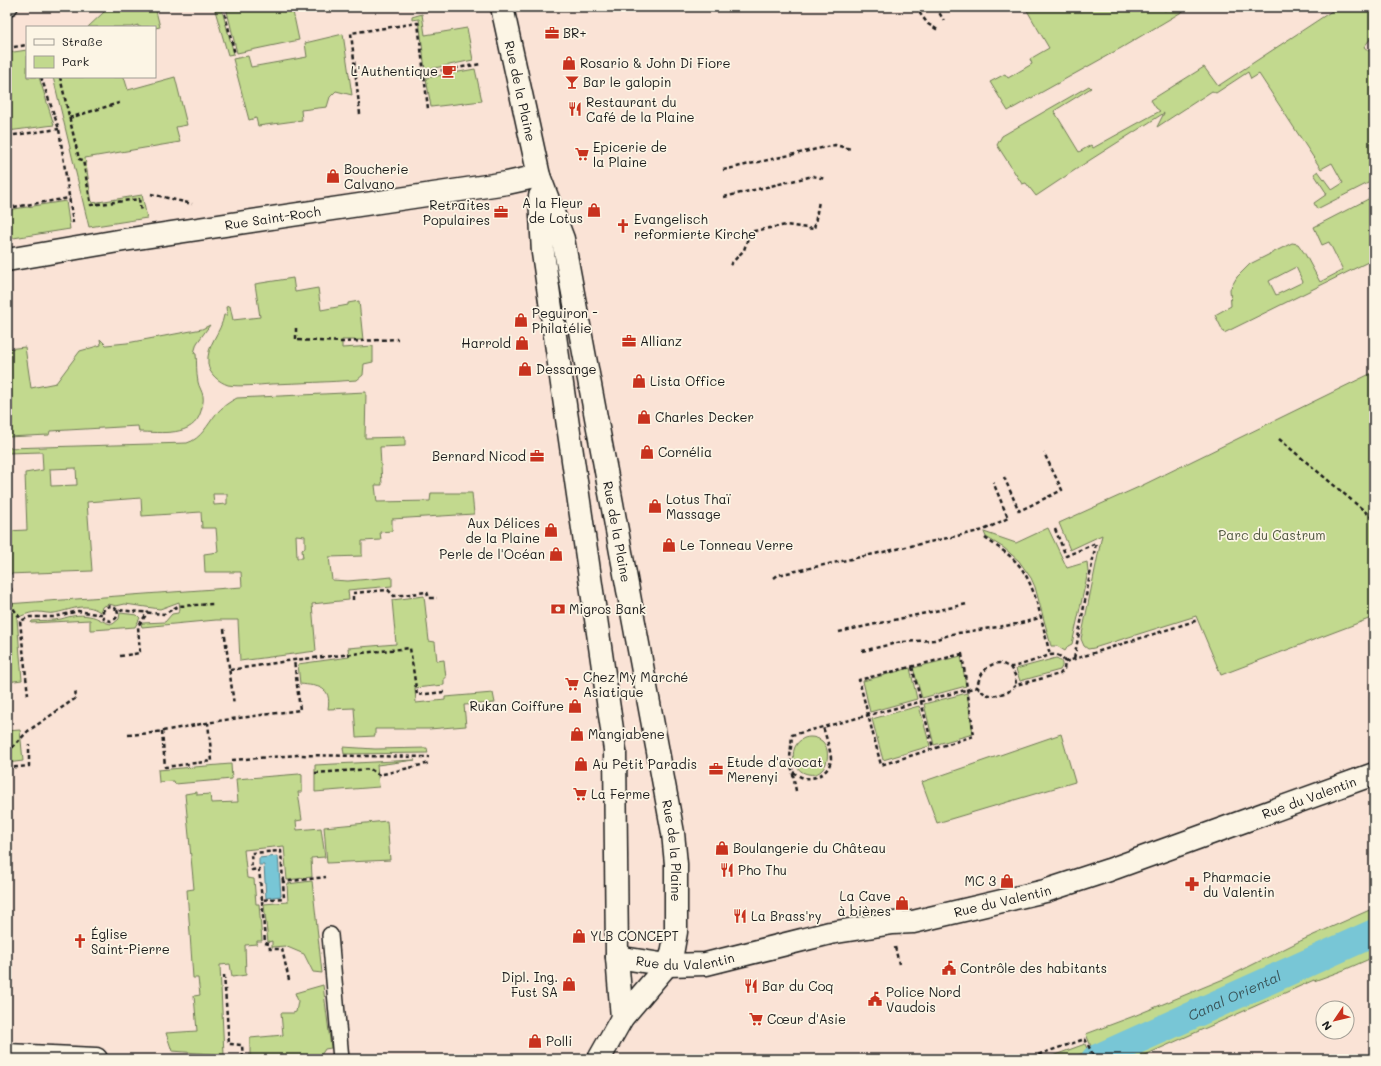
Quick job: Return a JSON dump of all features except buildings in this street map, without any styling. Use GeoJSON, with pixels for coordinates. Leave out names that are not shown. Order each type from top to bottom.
{"type":"FeatureCollection","features":[{"type":"Feature","properties":{"kind":"street","name":"Rue de la Plaine"},"geometry":{"type":"LineString","coordinates":[[502,7],[539,176],[563,239],[673,833],[676,864],[676,932],[672,954],[667,965],[622,1018],[599,1059]]}},
{"type":"Feature","properties":{"kind":"street","name":"Rue de la Plaine"},"geometry":{"type":"LineString","coordinates":[[539,176],[543,253],[615,750],[617,957],[622,1018]]}},
{"type":"Feature","properties":{"kind":"street","name":"Rue Saint-Roch"},"geometry":{"type":"LineString","coordinates":[[7,260],[124,240],[507,183],[539,176]]}},
{"type":"Feature","properties":{"kind":"street","name":"Rue du Valentin"},"geometry":{"type":"LineString","coordinates":[[617,957],[667,965],[706,964],[830,933],[893,923],[913,922],[1036,894],[1109,870],[1374,774]]}},
{"type":"Feature","properties":{"kind":"street"},"geometry":{"type":"LineString","coordinates":[[7,1055],[96,1059]]}},
{"type":"Feature","properties":{"kind":"lane"},"geometry":{"type":"LineString","coordinates":[[330,935],[341,1059]]}},
{"type":"Feature","properties":{"kind":"path"},"geometry":{"type":"LineString","coordinates":[[224,7],[235,54]]}},
{"type":"Feature","properties":{"kind":"path"},"geometry":{"type":"LineString","coordinates":[[915,7],[928,24],[938,30]]}},
{"type":"Feature","properties":{"kind":"path"},"geometry":{"type":"LineString","coordinates":[[936,7],[944,20]]}},
{"type":"Feature","properties":{"kind":"path"},"geometry":{"type":"LineString","coordinates":[[1164,10],[1168,7]]}},
{"type":"Feature","properties":{"kind":"path"},"geometry":{"type":"LineString","coordinates":[[360,114],[351,33],[418,23],[422,74],[428,109]]}},
{"type":"Feature","properties":{"kind":"path"},"geometry":{"type":"LineString","coordinates":[[7,48],[26,46]]}},
{"type":"Feature","properties":{"kind":"path"},"geometry":{"type":"LineString","coordinates":[[422,74],[481,64]]}},
{"type":"Feature","properties":{"kind":"path"},"geometry":{"type":"LineString","coordinates":[[41,78],[59,129],[74,226]]}},
{"type":"Feature","properties":{"kind":"path"},"geometry":{"type":"LineString","coordinates":[[60,78],[79,159],[82,160],[91,206],[139,199],[141,212]]}},
{"type":"Feature","properties":{"kind":"path"},"geometry":{"type":"LineString","coordinates":[[69,118],[122,102]]}},
{"type":"Feature","properties":{"kind":"path"},"geometry":{"type":"LineString","coordinates":[[7,136],[59,129]]}},
{"type":"Feature","properties":{"kind":"path"},"geometry":{"type":"LineString","coordinates":[[723,170],[835,145],[851,149]]}},
{"type":"Feature","properties":{"kind":"path"},"geometry":{"type":"LineString","coordinates":[[724,196],[814,176],[825,179]]}},
{"type":"Feature","properties":{"kind":"path"},"geometry":{"type":"LineString","coordinates":[[150,194],[194,204]]}},
{"type":"Feature","properties":{"kind":"path"},"geometry":{"type":"LineString","coordinates":[[7,208],[70,198]]}},
{"type":"Feature","properties":{"kind":"path"},"geometry":{"type":"LineString","coordinates":[[730,265],[744,250],[750,235],[754,231],[786,225],[814,230],[818,201]]}},
{"type":"Feature","properties":{"kind":"path"},"geometry":{"type":"LineString","coordinates":[[296,328],[296,340],[342,342],[398,340]]}},
{"type":"Feature","properties":{"kind":"path"},"geometry":{"type":"LineString","coordinates":[[1279,439],[1374,519]]}},
{"type":"Feature","properties":{"kind":"path"},"geometry":{"type":"LineString","coordinates":[[1004,478],[1019,511],[1062,490],[1044,453]]}},
{"type":"Feature","properties":{"kind":"path"},"geometry":{"type":"LineString","coordinates":[[774,578],[778,575],[984,530],[1008,518],[993,482]]}},
{"type":"Feature","properties":{"kind":"path"},"geometry":{"type":"LineString","coordinates":[[1055,529],[1066,556],[1096,543],[1074,659]]}},
{"type":"Feature","properties":{"kind":"path"},"geometry":{"type":"LineString","coordinates":[[985,538],[1003,550],[1018,564],[1033,589],[1050,655]]}},
{"type":"Feature","properties":{"kind":"path"},"geometry":{"type":"LineString","coordinates":[[11,588],[11,604],[15,612],[22,620]]}},
{"type":"Feature","properties":{"kind":"path"},"geometry":{"type":"LineString","coordinates":[[353,600],[353,593],[388,590],[394,596],[427,592],[429,598],[437,598]]}},
{"type":"Feature","properties":{"kind":"path"},"geometry":{"type":"LineString","coordinates":[[102,614],[104,609],[108,606],[117,610],[164,614],[178,606],[214,604]]}},
{"type":"Feature","properties":{"kind":"path"},"geometry":{"type":"LineString","coordinates":[[839,632],[967,604]]}},
{"type":"Feature","properties":{"kind":"path"},"geometry":{"type":"LineString","coordinates":[[102,614],[104,619],[111,621],[117,617],[117,610]]}},
{"type":"Feature","properties":{"kind":"path"},"geometry":{"type":"LineString","coordinates":[[22,620],[30,617],[54,617],[78,611],[102,614]]}},
{"type":"Feature","properties":{"kind":"path"},"geometry":{"type":"LineString","coordinates":[[120,656],[140,653],[138,626],[148,612]]}},
{"type":"Feature","properties":{"kind":"path"},"geometry":{"type":"LineString","coordinates":[[862,651],[901,642],[934,640],[952,634],[1017,624],[1040,618]]}},
{"type":"Feature","properties":{"kind":"path"},"geometry":{"type":"LineString","coordinates":[[22,620],[20,621],[28,695]]}},
{"type":"Feature","properties":{"kind":"path"},"geometry":{"type":"LineString","coordinates":[[1065,662],[1198,620]]}},
{"type":"Feature","properties":{"kind":"path"},"geometry":{"type":"LineString","coordinates":[[224,629],[234,705]]}},
{"type":"Feature","properties":{"kind":"path"},"geometry":{"type":"LineString","coordinates":[[230,670],[294,660],[410,648],[417,695],[444,692]]}},
{"type":"Feature","properties":{"kind":"path"},"geometry":{"type":"LineString","coordinates":[[962,654],[974,736],[881,765],[859,680],[912,667],[962,654]]}},
{"type":"Feature","properties":{"kind":"path"},"geometry":{"type":"LineString","coordinates":[[977,687],[985,694],[993,696],[1008,692],[1016,685],[1060,674],[1064,669],[1065,662],[1061,656],[1050,655],[1010,667]]}},
{"type":"Feature","properties":{"kind":"path"},"geometry":{"type":"LineString","coordinates":[[128,735],[300,710],[294,660]]}},
{"type":"Feature","properties":{"kind":"path"},"geometry":{"type":"LineString","coordinates":[[977,687],[982,673],[989,667],[1000,663],[1010,667],[1015,675],[1016,685]]}},
{"type":"Feature","properties":{"kind":"path"},"geometry":{"type":"LineString","coordinates":[[912,667],[933,748]]}},
{"type":"Feature","properties":{"kind":"path"},"geometry":{"type":"LineString","coordinates":[[796,791],[790,758],[792,735],[977,687]]}},
{"type":"Feature","properties":{"kind":"path"},"geometry":{"type":"LineString","coordinates":[[7,753],[28,731],[76,698],[75,689]]}},
{"type":"Feature","properties":{"kind":"path"},"geometry":{"type":"LineString","coordinates":[[162,731],[165,767],[212,761],[208,723]]}},
{"type":"Feature","properties":{"kind":"path"},"geometry":{"type":"LineString","coordinates":[[792,772],[804,778],[815,777],[824,774],[829,767],[831,758],[823,727]]}},
{"type":"Feature","properties":{"kind":"path"},"geometry":{"type":"LineString","coordinates":[[7,768],[29,766],[29,745]]}},
{"type":"Feature","properties":{"kind":"path"},"geometry":{"type":"LineString","coordinates":[[232,760],[297,756],[429,757]]}},
{"type":"Feature","properties":{"kind":"path"},"geometry":{"type":"LineString","coordinates":[[315,773],[370,769],[379,775],[430,763]]}},
{"type":"Feature","properties":{"kind":"path"},"geometry":{"type":"LineString","coordinates":[[262,900],[284,898],[281,851],[251,853],[252,870],[259,869],[266,943],[270,944],[270,949],[282,949],[289,980]]}},
{"type":"Feature","properties":{"kind":"path"},"geometry":{"type":"LineString","coordinates":[[283,882],[326,877]]}},
{"type":"Feature","properties":{"kind":"path"},"geometry":{"type":"LineString","coordinates":[[894,944],[899,964]]}},
{"type":"Feature","properties":{"kind":"path"},"geometry":{"type":"LineString","coordinates":[[224,975],[229,1044],[242,1044],[243,1059]]}},
{"type":"Feature","properties":{"kind":"path"},"geometry":{"type":"LineString","coordinates":[[1025,1059],[1085,1039],[1095,1059]]}},
{"type":"Feature","properties":{"kind":"green space"},"geometry":{"type":"Polygon","coordinates":[[[155,7],[160,27],[138,25],[89,26],[104,12],[101,8],[155,7]]]}},
{"type":"Feature","properties":{"kind":"green space"},"geometry":{"type":"Polygon","coordinates":[[[214,7],[221,7],[234,54],[228,55],[214,7]]]}},
{"type":"Feature","properties":{"kind":"green space"},"geometry":{"type":"Polygon","coordinates":[[[226,7],[292,7],[299,40],[237,53],[226,7]]]}},
{"type":"Feature","properties":{"kind":"green space"},"geometry":{"type":"Polygon","coordinates":[[[1025,7],[1190,7],[1121,48],[1008,111],[990,82],[1005,74],[1008,78],[1032,64],[1030,59],[1049,48],[1025,7]]]}},
{"type":"Feature","properties":{"kind":"green space"},"geometry":{"type":"Polygon","coordinates":[[[1338,7],[1374,7],[1374,34],[1364,47],[1374,55],[1374,180],[1317,209],[1314,203],[1327,194],[1314,174],[1318,171],[1332,190],[1343,183],[1332,163],[1321,169],[1259,74],[1251,79],[1248,72],[1216,93],[1212,91],[1157,127],[1164,113],[1036,196],[1026,183],[1022,184],[997,145],[1002,136],[1089,86],[1091,88],[1054,111],[1079,152],[1091,145],[1093,148],[1160,111],[1151,100],[1204,67],[1218,86],[1338,7]]]}},
{"type":"Feature","properties":{"kind":"green space"},"geometry":{"type":"Polygon","coordinates":[[[422,14],[425,35],[467,28],[473,60],[425,70],[419,19],[412,20],[412,17],[422,14]]]}},
{"type":"Feature","properties":{"kind":"green space"},"geometry":{"type":"Polygon","coordinates":[[[343,34],[352,95],[336,91],[330,97],[327,107],[301,110],[302,120],[258,126],[256,118],[249,120],[233,59],[248,56],[251,67],[307,57],[305,43],[343,34]]]}},
{"type":"Feature","properties":{"kind":"green space"},"geometry":{"type":"Polygon","coordinates":[[[26,50],[26,78],[39,78],[54,125],[8,131],[7,53],[26,50]]]}},
{"type":"Feature","properties":{"kind":"green space"},"geometry":{"type":"Polygon","coordinates":[[[475,69],[482,101],[431,107],[426,78],[475,69]]]}},
{"type":"Feature","properties":{"kind":"green space"},"geometry":{"type":"Polygon","coordinates":[[[175,77],[187,125],[176,127],[180,142],[85,158],[92,203],[142,195],[147,218],[89,227],[53,78],[124,78],[128,90],[175,77]]]}},
{"type":"Feature","properties":{"kind":"green space"},"geometry":{"type":"Polygon","coordinates":[[[1374,196],[1374,259],[1224,333],[1215,315],[1231,306],[1230,289],[1237,277],[1250,264],[1292,243],[1298,244],[1320,282],[1343,270],[1329,242],[1322,245],[1314,227],[1374,196]],[[1296,267],[1269,281],[1276,295],[1303,282],[1296,267]]]}},
{"type":"Feature","properties":{"kind":"green space"},"geometry":{"type":"Polygon","coordinates":[[[66,201],[70,229],[7,239],[7,210],[66,201]]]}},
{"type":"Feature","properties":{"kind":"green space"},"geometry":{"type":"Polygon","coordinates":[[[293,278],[295,292],[318,288],[321,310],[348,305],[348,303],[359,301],[363,340],[342,340],[342,348],[373,346],[373,362],[364,364],[363,375],[357,380],[238,386],[228,385],[218,380],[210,371],[208,357],[211,345],[220,328],[224,315],[227,315],[226,307],[230,306],[233,320],[260,317],[255,284],[293,278]]]}},
{"type":"Feature","properties":{"kind":"green space"},"geometry":{"type":"Polygon","coordinates":[[[210,325],[197,343],[194,353],[196,354],[197,378],[203,394],[203,404],[197,420],[184,430],[175,432],[139,432],[138,426],[50,431],[49,435],[7,437],[7,349],[25,347],[31,388],[56,383],[80,351],[101,345],[100,339],[106,345],[127,343],[202,329],[210,325]]]}},
{"type":"Feature","properties":{"kind":"green space","name":"Parc du Castrum"},"geometry":{"type":"Polygon","coordinates":[[[1374,372],[1374,617],[1221,675],[1196,616],[1094,648],[1088,649],[1084,646],[1081,639],[1102,535],[1070,550],[1059,523],[1141,486],[1374,372]]]}},
{"type":"Feature","properties":{"kind":"green space"},"geometry":{"type":"Polygon","coordinates":[[[366,392],[365,438],[405,437],[405,446],[380,447],[382,485],[375,485],[377,502],[430,501],[431,493],[472,493],[474,514],[392,519],[392,531],[380,532],[381,540],[362,541],[362,556],[329,557],[332,580],[348,581],[392,577],[392,586],[348,590],[349,600],[312,604],[316,651],[240,661],[238,620],[216,620],[142,627],[141,624],[143,623],[165,622],[172,614],[178,613],[180,609],[179,602],[160,609],[125,604],[116,606],[109,604],[102,607],[100,612],[89,607],[83,607],[52,613],[38,612],[17,618],[22,680],[7,682],[7,604],[242,587],[241,572],[205,572],[204,554],[218,552],[216,528],[202,528],[201,512],[142,516],[141,498],[87,502],[92,571],[7,574],[7,531],[27,530],[25,473],[43,470],[42,452],[7,453],[7,448],[187,443],[192,441],[204,431],[218,411],[237,398],[366,392]],[[76,468],[50,469],[51,486],[77,485],[76,468]],[[213,494],[214,505],[227,504],[227,494],[213,494]],[[296,535],[297,558],[303,558],[302,550],[305,548],[305,536],[296,535]]]}},
{"type":"Feature","properties":{"kind":"green space"},"geometry":{"type":"Polygon","coordinates":[[[1048,528],[1067,568],[1087,562],[1088,572],[1072,644],[1068,646],[1065,651],[1057,646],[1051,646],[1035,587],[1031,578],[1019,561],[1004,548],[986,537],[984,532],[1016,543],[1048,528]]]}},
{"type":"Feature","properties":{"kind":"green space"},"geometry":{"type":"Polygon","coordinates":[[[424,596],[429,641],[435,642],[437,661],[444,660],[446,678],[444,678],[444,685],[415,688],[416,703],[445,700],[445,697],[493,693],[495,703],[464,705],[466,726],[429,729],[375,729],[375,736],[356,737],[354,708],[328,709],[329,701],[326,692],[318,687],[300,684],[298,664],[349,657],[348,648],[396,644],[392,600],[424,596]]]}},
{"type":"Feature","properties":{"kind":"green space"},"geometry":{"type":"Polygon","coordinates":[[[120,613],[137,615],[140,618],[135,627],[93,630],[90,630],[90,620],[31,623],[32,621],[58,620],[81,615],[93,617],[113,624],[119,619],[120,613]]]}},
{"type":"Feature","properties":{"kind":"green space"},"geometry":{"type":"Polygon","coordinates":[[[961,656],[966,686],[922,698],[913,668],[961,656]]]}},
{"type":"Feature","properties":{"kind":"green space"},"geometry":{"type":"Polygon","coordinates":[[[1056,658],[1062,663],[1060,670],[1020,681],[1016,669],[1056,658]]]}},
{"type":"Feature","properties":{"kind":"green space"},"geometry":{"type":"Polygon","coordinates":[[[910,668],[917,699],[870,712],[863,681],[910,668]]]}},
{"type":"Feature","properties":{"kind":"green space"},"geometry":{"type":"Polygon","coordinates":[[[967,693],[973,734],[934,745],[924,704],[967,693]]]}},
{"type":"Feature","properties":{"kind":"green space"},"geometry":{"type":"Polygon","coordinates":[[[919,706],[930,746],[883,760],[872,719],[919,706]]]}},
{"type":"Feature","properties":{"kind":"green space"},"geometry":{"type":"Polygon","coordinates":[[[20,730],[23,761],[7,763],[7,731],[20,730]]]}},
{"type":"Feature","properties":{"kind":"green space"},"geometry":{"type":"Polygon","coordinates":[[[1061,734],[1075,782],[937,823],[922,782],[1061,734]]]}},
{"type":"Feature","properties":{"kind":"green space"},"geometry":{"type":"Polygon","coordinates":[[[806,737],[822,741],[827,751],[824,768],[815,774],[808,774],[801,771],[794,762],[793,755],[798,742],[806,737]]]}},
{"type":"Feature","properties":{"kind":"green space"},"geometry":{"type":"Polygon","coordinates":[[[343,747],[375,749],[427,748],[428,753],[344,754],[343,747]]]}},
{"type":"Feature","properties":{"kind":"green space"},"geometry":{"type":"Polygon","coordinates":[[[415,760],[377,765],[379,787],[315,792],[315,765],[415,760]]]}},
{"type":"Feature","properties":{"kind":"green space"},"geometry":{"type":"Polygon","coordinates":[[[231,764],[232,779],[175,784],[174,781],[159,782],[158,770],[231,764]]]}},
{"type":"Feature","properties":{"kind":"green space"},"geometry":{"type":"Polygon","coordinates":[[[302,775],[302,792],[298,792],[302,820],[296,821],[297,830],[321,828],[325,857],[311,858],[312,877],[287,880],[284,846],[244,850],[247,878],[254,879],[256,904],[259,904],[262,941],[257,941],[257,944],[245,945],[246,975],[232,977],[230,964],[220,965],[224,1055],[172,1051],[166,1033],[197,1031],[194,996],[200,995],[198,978],[193,978],[187,890],[194,889],[185,794],[197,792],[197,795],[210,794],[211,803],[238,802],[236,779],[302,775]]]}},
{"type":"Feature","properties":{"kind":"green space"},"geometry":{"type":"Polygon","coordinates":[[[387,821],[390,860],[327,863],[324,827],[387,821]]]}},
{"type":"Feature","properties":{"kind":"green space"},"geometry":{"type":"Polygon","coordinates":[[[312,881],[322,973],[313,972],[304,954],[285,946],[272,947],[272,941],[268,942],[264,904],[288,902],[287,884],[312,881]]]}},
{"type":"Feature","properties":{"kind":"green space"},"geometry":{"type":"Polygon","coordinates":[[[1374,908],[1374,922],[1092,1049],[1086,1034],[1226,978],[1298,942],[1374,908]]]}},
{"type":"Feature","properties":{"kind":"green space"},"geometry":{"type":"Polygon","coordinates":[[[1374,939],[1374,957],[1344,970],[1314,980],[1136,1059],[1110,1059],[1308,969],[1374,939]]]}},
{"type":"Feature","properties":{"kind":"green space"},"geometry":{"type":"Polygon","coordinates":[[[323,985],[331,1048],[325,1049],[320,1059],[250,1056],[250,1038],[283,1035],[281,1013],[296,1012],[298,1001],[295,993],[323,985]]]}},
{"type":"Feature","properties":{"kind":"green space"},"geometry":{"type":"Polygon","coordinates":[[[1085,1044],[1088,1051],[1069,1059],[1044,1059],[1085,1044]]]}},
{"type":"Feature","properties":{"kind":"water"},"geometry":{"type":"Polygon","coordinates":[[[278,856],[281,896],[266,898],[264,865],[259,865],[259,858],[278,856]]]}},
{"type":"Feature","properties":{"kind":"waterway","name":"Canal Oriental"},"geometry":{"type":"LineString","coordinates":[[1095,1059],[1374,933]]}},
{"type":"Feature","properties":{"kind":"place","name":"BR+"},"geometry":{"type":"Point","coordinates":[552,33]}},
{"type":"Feature","properties":{"kind":"place","name":"Rosario & John Di Fiore"},"geometry":{"type":"Point","coordinates":[569,63]}},
{"type":"Feature","properties":{"kind":"place","name":"L'Authentique"},"geometry":{"type":"Point","coordinates":[449,71]}},
{"type":"Feature","properties":{"kind":"place","name":"Bar le galopin"},"geometry":{"type":"Point","coordinates":[572,82]}},
{"type":"Feature","properties":{"kind":"place","name":"Restaurant du Café de la Plaine"},"geometry":{"type":"Point","coordinates":[575,109]}},
{"type":"Feature","properties":{"kind":"place","name":"Epicerie de la Plaine"},"geometry":{"type":"Point","coordinates":[582,154]}},
{"type":"Feature","properties":{"kind":"place","name":"Boucherie Calvano"},"geometry":{"type":"Point","coordinates":[333,176]}},
{"type":"Feature","properties":{"kind":"place","name":"A la Fleur de Lotus"},"geometry":{"type":"Point","coordinates":[594,210]}},
{"type":"Feature","properties":{"kind":"place","name":"Retraites Populaires"},"geometry":{"type":"Point","coordinates":[501,212]}},
{"type":"Feature","properties":{"kind":"place","name":"Evangelisch reformierte Kirche"},"geometry":{"type":"Point","coordinates":[623,226]}},
{"type":"Feature","properties":{"kind":"place","name":"Peguiron - Philatélie"},"geometry":{"type":"Point","coordinates":[521,320]}},
{"type":"Feature","properties":{"kind":"place","name":"Allianz"},"geometry":{"type":"Point","coordinates":[629,341]}},
{"type":"Feature","properties":{"kind":"place","name":"Harrold"},"geometry":{"type":"Point","coordinates":[522,343]}},
{"type":"Feature","properties":{"kind":"place","name":"Dessange"},"geometry":{"type":"Point","coordinates":[525,369]}},
{"type":"Feature","properties":{"kind":"place","name":"Lista Office"},"geometry":{"type":"Point","coordinates":[639,381]}},
{"type":"Feature","properties":{"kind":"place","name":"Charles Decker"},"geometry":{"type":"Point","coordinates":[644,417]}},
{"type":"Feature","properties":{"kind":"place","name":"Cornélia"},"geometry":{"type":"Point","coordinates":[647,452]}},
{"type":"Feature","properties":{"kind":"place","name":"Bernard Nicod"},"geometry":{"type":"Point","coordinates":[537,456]}},
{"type":"Feature","properties":{"kind":"place","name":"Lotus Thaï Massage"},"geometry":{"type":"Point","coordinates":[655,506]}},
{"type":"Feature","properties":{"kind":"place","name":"Aux Délices de la Plaine"},"geometry":{"type":"Point","coordinates":[551,530]}},
{"type":"Feature","properties":{"kind":"place","name":"Le Tonneau Verre"},"geometry":{"type":"Point","coordinates":[669,545]}},
{"type":"Feature","properties":{"kind":"place","name":"Perle de l'Océan"},"geometry":{"type":"Point","coordinates":[556,554]}},
{"type":"Feature","properties":{"kind":"place","name":"Migros Bank"},"geometry":{"type":"Point","coordinates":[558,609]}},
{"type":"Feature","properties":{"kind":"place","name":"Chez My Marché Asiatique"},"geometry":{"type":"Point","coordinates":[572,684]}},
{"type":"Feature","properties":{"kind":"place","name":"Rukan Coiffure"},"geometry":{"type":"Point","coordinates":[575,706]}},
{"type":"Feature","properties":{"kind":"place","name":"Mangiabene"},"geometry":{"type":"Point","coordinates":[577,734]}},
{"type":"Feature","properties":{"kind":"place","name":"Au Petit Paradis"},"geometry":{"type":"Point","coordinates":[581,764]}},
{"type":"Feature","properties":{"kind":"place","name":"Etude d'avocat Merenyi"},"geometry":{"type":"Point","coordinates":[716,769]}},
{"type":"Feature","properties":{"kind":"place","name":"La Ferme"},"geometry":{"type":"Point","coordinates":[580,794]}},
{"type":"Feature","properties":{"kind":"place","name":"Boulangerie du Château"},"geometry":{"type":"Point","coordinates":[722,848]}},
{"type":"Feature","properties":{"kind":"place","name":"Pho Thu"},"geometry":{"type":"Point","coordinates":[727,870]}},
{"type":"Feature","properties":{"kind":"place","name":"MC 3"},"geometry":{"type":"Point","coordinates":[1007,881]}},
{"type":"Feature","properties":{"kind":"place","name":"Pharmacie du Valentin"},"geometry":{"type":"Point","coordinates":[1192,884]}},
{"type":"Feature","properties":{"kind":"place","name":"La Cave à bières"},"geometry":{"type":"Point","coordinates":[902,903]}},
{"type":"Feature","properties":{"kind":"place","name":"La Brass'ry"},"geometry":{"type":"Point","coordinates":[740,916]}},
{"type":"Feature","properties":{"kind":"place","name":"YLB CONCEPT"},"geometry":{"type":"Point","coordinates":[579,936]}},
{"type":"Feature","properties":{"kind":"place","name":"Église Saint-Pierre"},"geometry":{"type":"Point","coordinates":[80,941]}},
{"type":"Feature","properties":{"kind":"place","name":"Contrôle des habitants"},"geometry":{"type":"Point","coordinates":[949,968]}},
{"type":"Feature","properties":{"kind":"place","name":"Dipl. Ing. Fust SA"},"geometry":{"type":"Point","coordinates":[569,984]}},
{"type":"Feature","properties":{"kind":"place","name":"Bar du Coq"},"geometry":{"type":"Point","coordinates":[751,986]}},
{"type":"Feature","properties":{"kind":"place","name":"Police Nord Vaudois"},"geometry":{"type":"Point","coordinates":[875,999]}},
{"type":"Feature","properties":{"kind":"place","name":"Cœur d'Asie"},"geometry":{"type":"Point","coordinates":[756,1019]}},
{"type":"Feature","properties":{"kind":"place","name":"Polli"},"geometry":{"type":"Point","coordinates":[535,1041]}}]}
